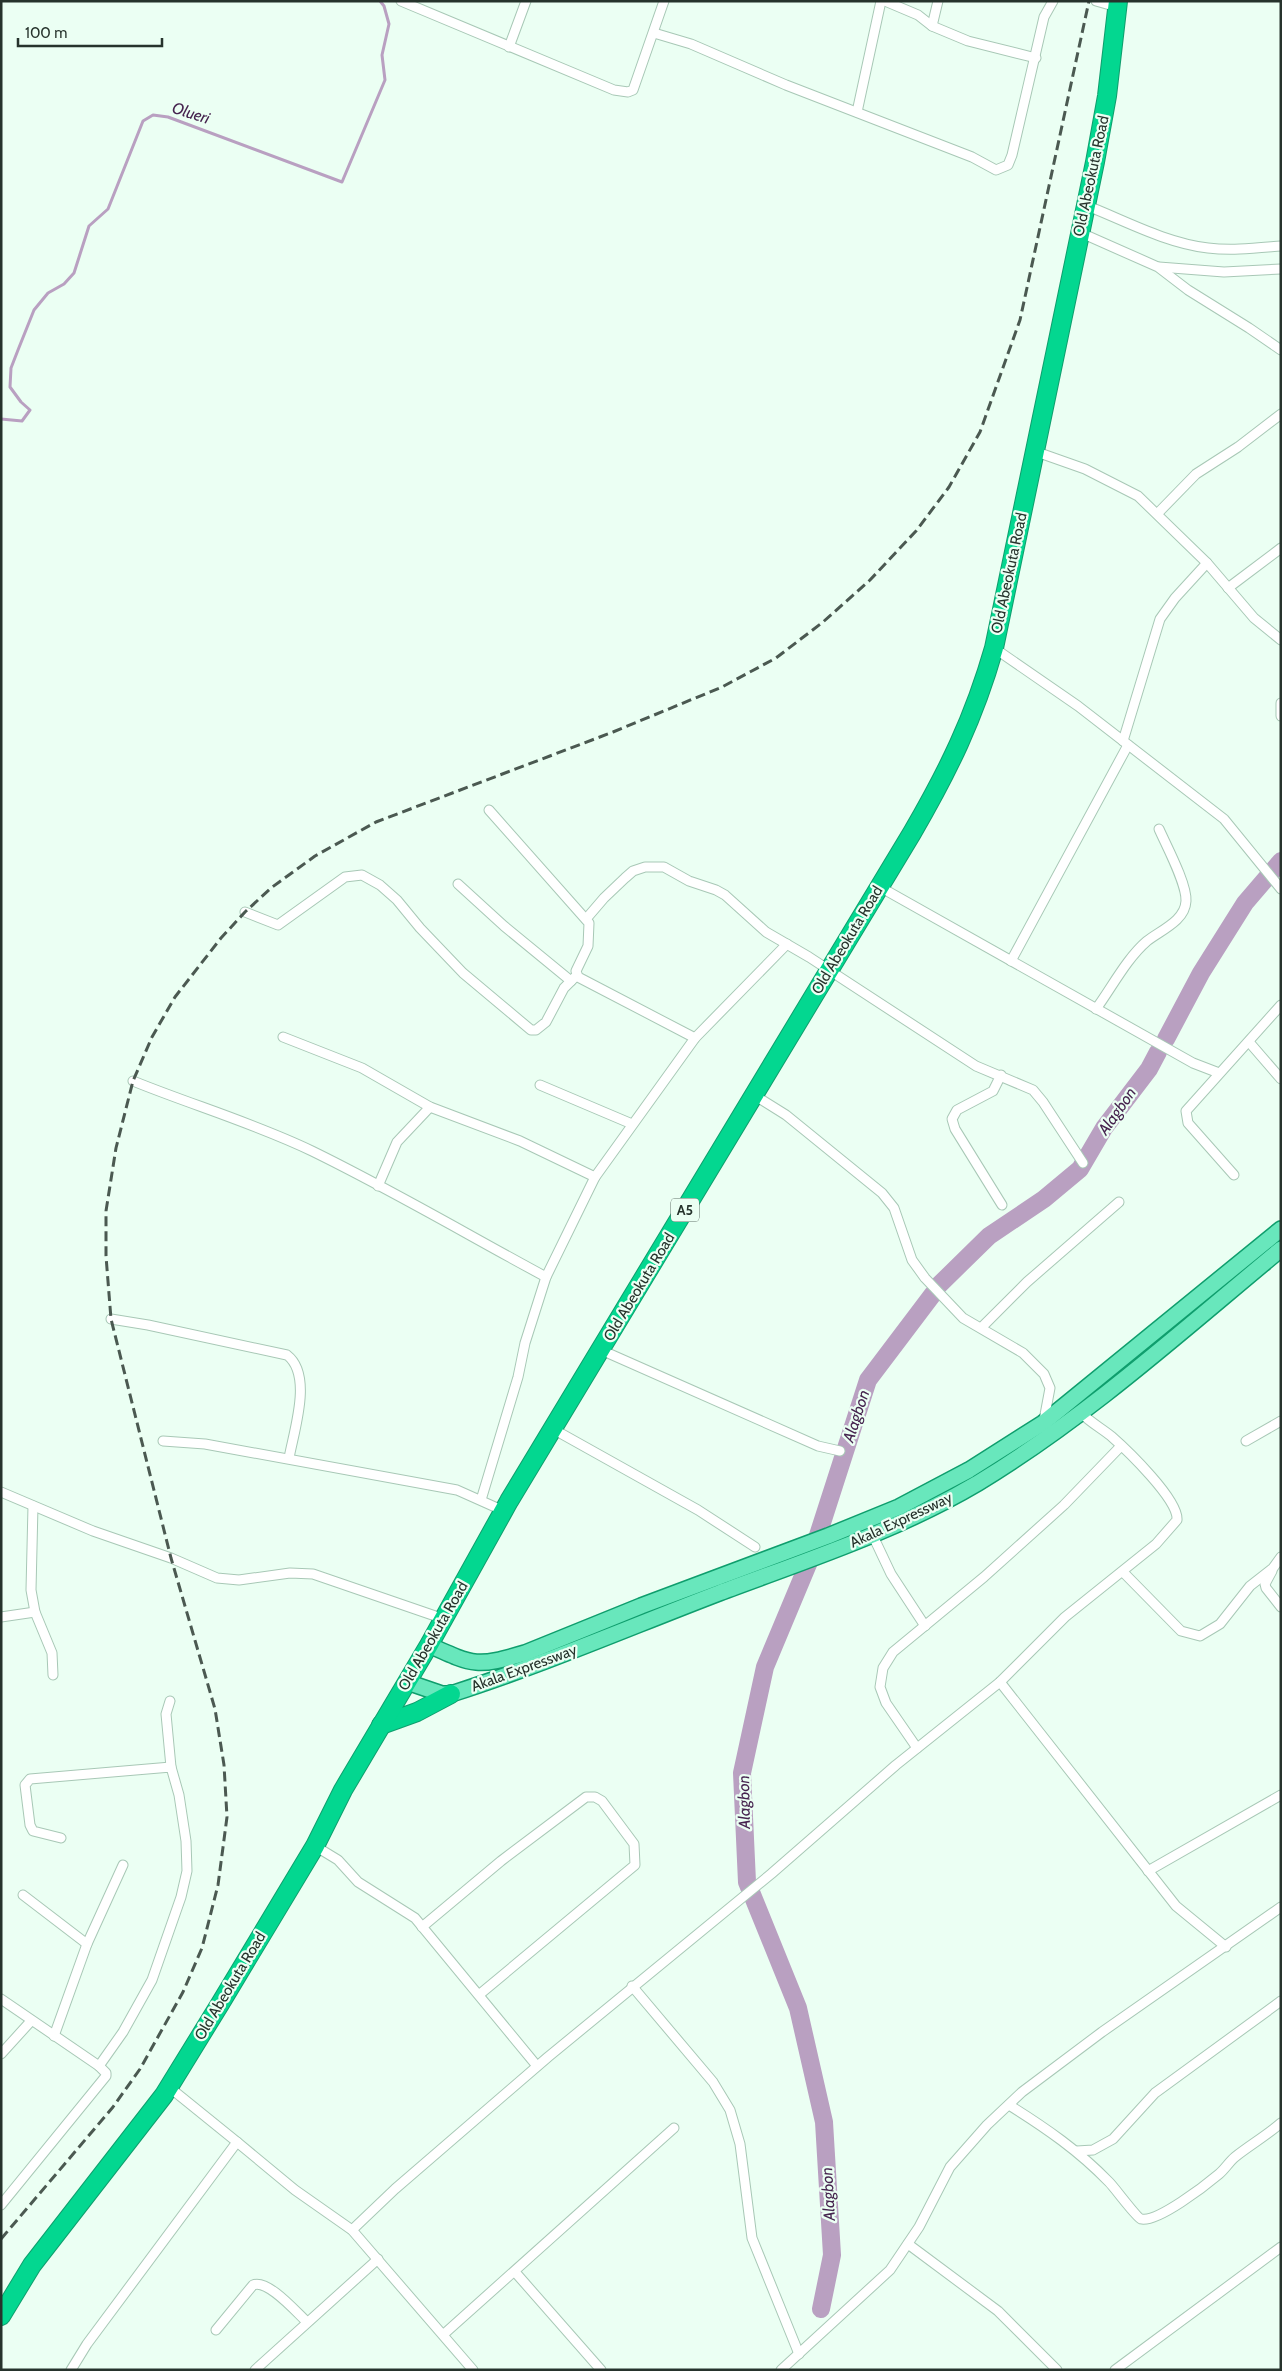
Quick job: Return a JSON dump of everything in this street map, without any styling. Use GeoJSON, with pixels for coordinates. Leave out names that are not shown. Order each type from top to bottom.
{"type":"FeatureCollection","features":[{"type":"Feature","properties":{"kind":"highway","name":"Old Abeokuta Road"},"geometry":{"type":"LineString","coordinates":[[1,2316],[32,2264],[136,2133],[169,2087],[315,1846],[326,1820],[444,1619],[504,1511],[880,887],[938,789],[959,748],[976,707],[994,648],[1108,96],[1117,4]]}},
{"type":"Feature","properties":{"kind":"highway"},"geometry":{"type":"LineString","coordinates":[[381,1725],[417,1712],[451,1694]]}},
{"type":"Feature","properties":{"kind":"main road","name":"Akala Expressway"},"geometry":{"type":"LineString","coordinates":[[429,1645],[466,1662],[479,1664],[525,1653],[899,1507],[969,1470],[1043,1423],[1281,1229]]}},
{"type":"Feature","properties":{"kind":"main road","name":"Akala Expressway"},"geometry":{"type":"LineString","coordinates":[[407,1682],[442,1694],[451,1694],[530,1668],[799,1562],[873,1536],[977,1484],[1053,1435],[1281,1249]]}},
{"type":"Feature","properties":{"kind":"main road"},"geometry":{"type":"LineString","coordinates":[[1043,1423],[1053,1435]]}},
{"type":"Feature","properties":{"kind":"street"},"geometry":{"type":"LineString","coordinates":[[401,1],[614,90],[628,92],[633,90],[664,1]]}},
{"type":"Feature","properties":{"kind":"street"},"geometry":{"type":"LineString","coordinates":[[509,47],[526,1]]}},
{"type":"Feature","properties":{"kind":"street"},"geometry":{"type":"LineString","coordinates":[[857,112],[881,1]]}},
{"type":"Feature","properties":{"kind":"street"},"geometry":{"type":"LineString","coordinates":[[885,1],[918,15],[932,26],[968,41],[1036,58]]}},
{"type":"Feature","properties":{"kind":"street"},"geometry":{"type":"LineString","coordinates":[[932,26],[938,1]]}},
{"type":"Feature","properties":{"kind":"street"},"geometry":{"type":"LineString","coordinates":[[1096,1],[1117,4]]}},
{"type":"Feature","properties":{"kind":"street"},"geometry":{"type":"LineString","coordinates":[[654,33],[691,44],[786,85],[972,157],[996,170],[1008,166],[1012,155],[1044,18],[1055,2]]}},
{"type":"Feature","properties":{"kind":"street"},"geometry":{"type":"LineString","coordinates":[[1085,204],[1173,240],[1193,246],[1243,249],[1280,248]]}},
{"type":"Feature","properties":{"kind":"street"},"geometry":{"type":"LineString","coordinates":[[1079,232],[1158,267],[1188,290],[1281,350]]}},
{"type":"Feature","properties":{"kind":"street"},"geometry":{"type":"LineString","coordinates":[[1158,267],[1224,272],[1281,269]]}},
{"type":"Feature","properties":{"kind":"street"},"geometry":{"type":"LineString","coordinates":[[1158,514],[1196,474],[1238,447],[1281,414]]}},
{"type":"Feature","properties":{"kind":"street"},"geometry":{"type":"LineString","coordinates":[[1034,451],[1085,469],[1138,496],[1207,563],[1254,618],[1281,640]]}},
{"type":"Feature","properties":{"kind":"street"},"geometry":{"type":"LineString","coordinates":[[1228,588],[1281,548]]}},
{"type":"Feature","properties":{"kind":"street"},"geometry":{"type":"LineString","coordinates":[[1011,961],[1126,743],[1160,619],[1175,598],[1207,563]]}},
{"type":"Feature","properties":{"kind":"street"},"geometry":{"type":"LineString","coordinates":[[994,648],[1078,706],[1224,819],[1281,889]]}},
{"type":"Feature","properties":{"kind":"street"},"geometry":{"type":"LineString","coordinates":[[1281,703],[1281,716]]}},
{"type":"Feature","properties":{"kind":"street"},"geometry":{"type":"LineString","coordinates":[[245,912],[278,925],[345,878],[362,875],[380,885],[392,895],[463,973],[531,1030],[536,1030],[546,1022],[564,988],[574,978],[579,960],[588,946],[590,937],[589,923],[489,810]]}},
{"type":"Feature","properties":{"kind":"street"},"geometry":{"type":"LineString","coordinates":[[1096,1009],[1146,942],[1176,921],[1185,906],[1187,899],[1178,870],[1159,829]]}},
{"type":"Feature","properties":{"kind":"street"},"geometry":{"type":"LineString","coordinates":[[586,918],[633,871],[645,867],[664,867],[689,881],[725,895],[766,932],[829,970],[976,1066],[1001,1075],[1038,1094],[1083,1163]]}},
{"type":"Feature","properties":{"kind":"street"},"geometry":{"type":"LineString","coordinates":[[458,884],[504,926],[574,978],[696,1038]]}},
{"type":"Feature","properties":{"kind":"street"},"geometry":{"type":"LineString","coordinates":[[880,887],[1199,1066],[1219,1073]]}},
{"type":"Feature","properties":{"kind":"street"},"geometry":{"type":"LineString","coordinates":[[481,1500],[516,1385],[524,1343],[546,1277],[595,1177],[696,1038],[787,944]]}},
{"type":"Feature","properties":{"kind":"street"},"geometry":{"type":"LineString","coordinates":[[1234,1175],[1185,1118],[1186,1111],[1281,1005]]}},
{"type":"Feature","properties":{"kind":"street"},"geometry":{"type":"LineString","coordinates":[[283,1036],[362,1068],[430,1107],[520,1141],[595,1177]]}},
{"type":"Feature","properties":{"kind":"street"},"geometry":{"type":"LineString","coordinates":[[1249,1042],[1281,1079]]}},
{"type":"Feature","properties":{"kind":"street"},"geometry":{"type":"LineString","coordinates":[[1001,1075],[993,1091],[957,1110],[952,1119],[955,1129],[1002,1205]]}},
{"type":"Feature","properties":{"kind":"street"},"geometry":{"type":"LineString","coordinates":[[133,1081],[168,1095],[222,1112],[294,1143],[546,1277]]}},
{"type":"Feature","properties":{"kind":"street"},"geometry":{"type":"LineString","coordinates":[[540,1085],[632,1124]]}},
{"type":"Feature","properties":{"kind":"street"},"geometry":{"type":"LineString","coordinates":[[754,1095],[786,1115],[882,1193],[894,1208],[912,1260],[919,1270],[963,1318],[1024,1353],[1044,1374],[1050,1388],[1043,1423]]}},
{"type":"Feature","properties":{"kind":"street"},"geometry":{"type":"LineString","coordinates":[[378,1186],[397,1142],[430,1107]]}},
{"type":"Feature","properties":{"kind":"street"},"geometry":{"type":"LineString","coordinates":[[982,1328],[1027,1282],[1120,1202]]}},
{"type":"Feature","properties":{"kind":"street"},"geometry":{"type":"LineString","coordinates":[[111,1319],[148,1325],[287,1355],[293,1360],[299,1372],[300,1392],[289,1458]]}},
{"type":"Feature","properties":{"kind":"street"},"geometry":{"type":"LineString","coordinates":[[601,1350],[818,1446],[840,1451]]}},
{"type":"Feature","properties":{"kind":"street"},"geometry":{"type":"LineString","coordinates":[[352,2230],[395,2189],[537,2066],[632,1986],[771,1874],[917,1748],[1000,1682],[1066,1617],[1123,1572],[1170,1530],[1178,1515],[1175,1508],[1146,1471],[1121,1446],[1081,1412]]}},
{"type":"Feature","properties":{"kind":"street"},"geometry":{"type":"LineString","coordinates":[[1246,1441],[1281,1421]]}},
{"type":"Feature","properties":{"kind":"street"},"geometry":{"type":"LineString","coordinates":[[553,1429],[698,1510],[755,1547]]}},
{"type":"Feature","properties":{"kind":"street"},"geometry":{"type":"LineString","coordinates":[[163,1441],[205,1444],[289,1458],[347,1471],[457,1490],[504,1511]]}},
{"type":"Feature","properties":{"kind":"street"},"geometry":{"type":"LineString","coordinates":[[917,1748],[886,1703],[880,1687],[882,1668],[893,1652],[1064,1506],[1121,1446]]}},
{"type":"Feature","properties":{"kind":"street"},"geometry":{"type":"LineString","coordinates":[[1,1492],[93,1532],[171,1558],[217,1578],[239,1580],[290,1574],[313,1574],[444,1619]]}},
{"type":"Feature","properties":{"kind":"street"},"geometry":{"type":"LineString","coordinates":[[33,1506],[31,1590],[35,1612],[52,1653],[53,1675]]}},
{"type":"Feature","properties":{"kind":"street"},"geometry":{"type":"LineString","coordinates":[[873,1536],[890,1574],[925,1626]]}},
{"type":"Feature","properties":{"kind":"street"},"geometry":{"type":"LineString","coordinates":[[1281,1557],[1273,1568],[1266,1584],[1281,1607]]}},
{"type":"Feature","properties":{"kind":"street"},"geometry":{"type":"LineString","coordinates":[[1123,1572],[1181,1631],[1200,1636],[1220,1624],[1250,1586],[1273,1568]]}},
{"type":"Feature","properties":{"kind":"street"},"geometry":{"type":"LineString","coordinates":[[1,1617],[35,1612]]}},
{"type":"Feature","properties":{"kind":"street"},"geometry":{"type":"LineString","coordinates":[[1000,1682],[1176,1906],[1226,1947]]}},
{"type":"Feature","properties":{"kind":"street"},"geometry":{"type":"LineString","coordinates":[[99,2066],[123,2032],[152,1980],[181,1897],[187,1871],[186,1841],[180,1795],[171,1767],[166,1714],[170,1701]]}},
{"type":"Feature","properties":{"kind":"street"},"geometry":{"type":"LineString","coordinates":[[61,1838],[33,1832],[30,1825],[25,1785],[30,1779],[171,1767]]}},
{"type":"Feature","properties":{"kind":"street"},"geometry":{"type":"LineString","coordinates":[[1148,1871],[1281,1795]]}},
{"type":"Feature","properties":{"kind":"street"},"geometry":{"type":"LineString","coordinates":[[422,1927],[501,1861],[586,1797],[595,1797],[602,1801],[634,1844],[635,1865],[480,1994]]}},
{"type":"Feature","properties":{"kind":"street"},"geometry":{"type":"LineString","coordinates":[[315,1846],[338,1860],[358,1882],[416,1918],[537,2066]]}},
{"type":"Feature","properties":{"kind":"street"},"geometry":{"type":"LineString","coordinates":[[54,2036],[88,1944],[123,1864]]}},
{"type":"Feature","properties":{"kind":"street"},"geometry":{"type":"LineString","coordinates":[[23,1895],[88,1944]]}},
{"type":"Feature","properties":{"kind":"street"},"geometry":{"type":"LineString","coordinates":[[781,2370],[890,2270],[908,2244],[946,2175],[962,2152],[1022,2092],[1102,2032],[1281,1907]]}},
{"type":"Feature","properties":{"kind":"street"},"geometry":{"type":"LineString","coordinates":[[632,1986],[712,2082],[730,2110],[740,2144],[753,2244],[800,2354]]}},
{"type":"Feature","properties":{"kind":"street"},"geometry":{"type":"LineString","coordinates":[[1,1999],[99,2066],[106,2073],[104,2081],[1,2205]]}},
{"type":"Feature","properties":{"kind":"street"},"geometry":{"type":"LineString","coordinates":[[1077,2151],[1093,2150],[1113,2139],[1155,2093],[1281,2001]]}},
{"type":"Feature","properties":{"kind":"street"},"geometry":{"type":"LineString","coordinates":[[1,2054],[31,2021]]}},
{"type":"Feature","properties":{"kind":"street"},"geometry":{"type":"LineString","coordinates":[[169,2087],[296,2190],[352,2230],[444,2334],[473,2370]]}},
{"type":"Feature","properties":{"kind":"street"},"geometry":{"type":"LineString","coordinates":[[1009,2105],[1050,2130],[1077,2151],[1115,2189],[1136,2216],[1150,2219],[1199,2189],[1220,2173],[1234,2158],[1281,2123]]}},
{"type":"Feature","properties":{"kind":"street"},"geometry":{"type":"LineString","coordinates":[[444,2334],[674,2128]]}},
{"type":"Feature","properties":{"kind":"street"},"geometry":{"type":"LineString","coordinates":[[72,2369],[87,2344],[237,2142]]}},
{"type":"Feature","properties":{"kind":"street"},"geometry":{"type":"LineString","coordinates":[[908,2244],[998,2311],[1057,2370]]}},
{"type":"Feature","properties":{"kind":"street"},"geometry":{"type":"LineString","coordinates":[[1115,2370],[1281,2247]]}},
{"type":"Feature","properties":{"kind":"street"},"geometry":{"type":"LineString","coordinates":[[254,2370],[378,2259]]}},
{"type":"Feature","properties":{"kind":"street"},"geometry":{"type":"LineString","coordinates":[[515,2272],[598,2369]]}},
{"type":"Feature","properties":{"kind":"street"},"geometry":{"type":"LineString","coordinates":[[216,2330],[253,2285],[257,2284],[277,2294],[307,2322]]}},
{"type":"Feature","properties":{"kind":"waterway","name":"Olueri"},"geometry":{"type":"LineString","coordinates":[[1,419],[22,421],[30,410],[21,402],[10,387],[11,368],[18,350],[34,310],[48,293],[64,284],[74,273],[89,226],[108,209],[143,121],[153,115],[168,117],[342,182],[385,80],[382,55],[389,24],[384,6],[380,1]]}},
{"type":"Feature","properties":{"kind":"waterway","name":"Alagbon"},"geometry":{"type":"LineString","coordinates":[[1166,1039],[1201,973],[1245,903],[1281,861]]}},
{"type":"Feature","properties":{"kind":"waterway","name":"Alagbon"},"geometry":{"type":"LineString","coordinates":[[939,1285],[989,1236],[1044,1199],[1080,1169],[1104,1128],[1149,1069],[1158,1052]]}},
{"type":"Feature","properties":{"kind":"waterway","name":"Alagbon"},"geometry":{"type":"LineString","coordinates":[[821,2309],[832,2255],[824,2122],[798,2008],[747,1882],[742,1773],[765,1667],[811,1557],[868,1380],[933,1294]]}},
{"type":"Feature","properties":{"kind":"railway"},"geometry":{"type":"LineString","coordinates":[[1,2239],[113,2107],[140,2069],[183,1992],[202,1948],[218,1885],[227,1817],[224,1765],[215,1709],[171,1558],[111,1319],[106,1256],[106,1211],[116,1148],[133,1081],[152,1037],[175,997],[221,938],[271,888],[315,856],[376,822],[613,732],[722,687],[776,658],[823,622],[870,580],[916,531],[949,487],[980,432],[1020,320],[1089,1]]}}]}
